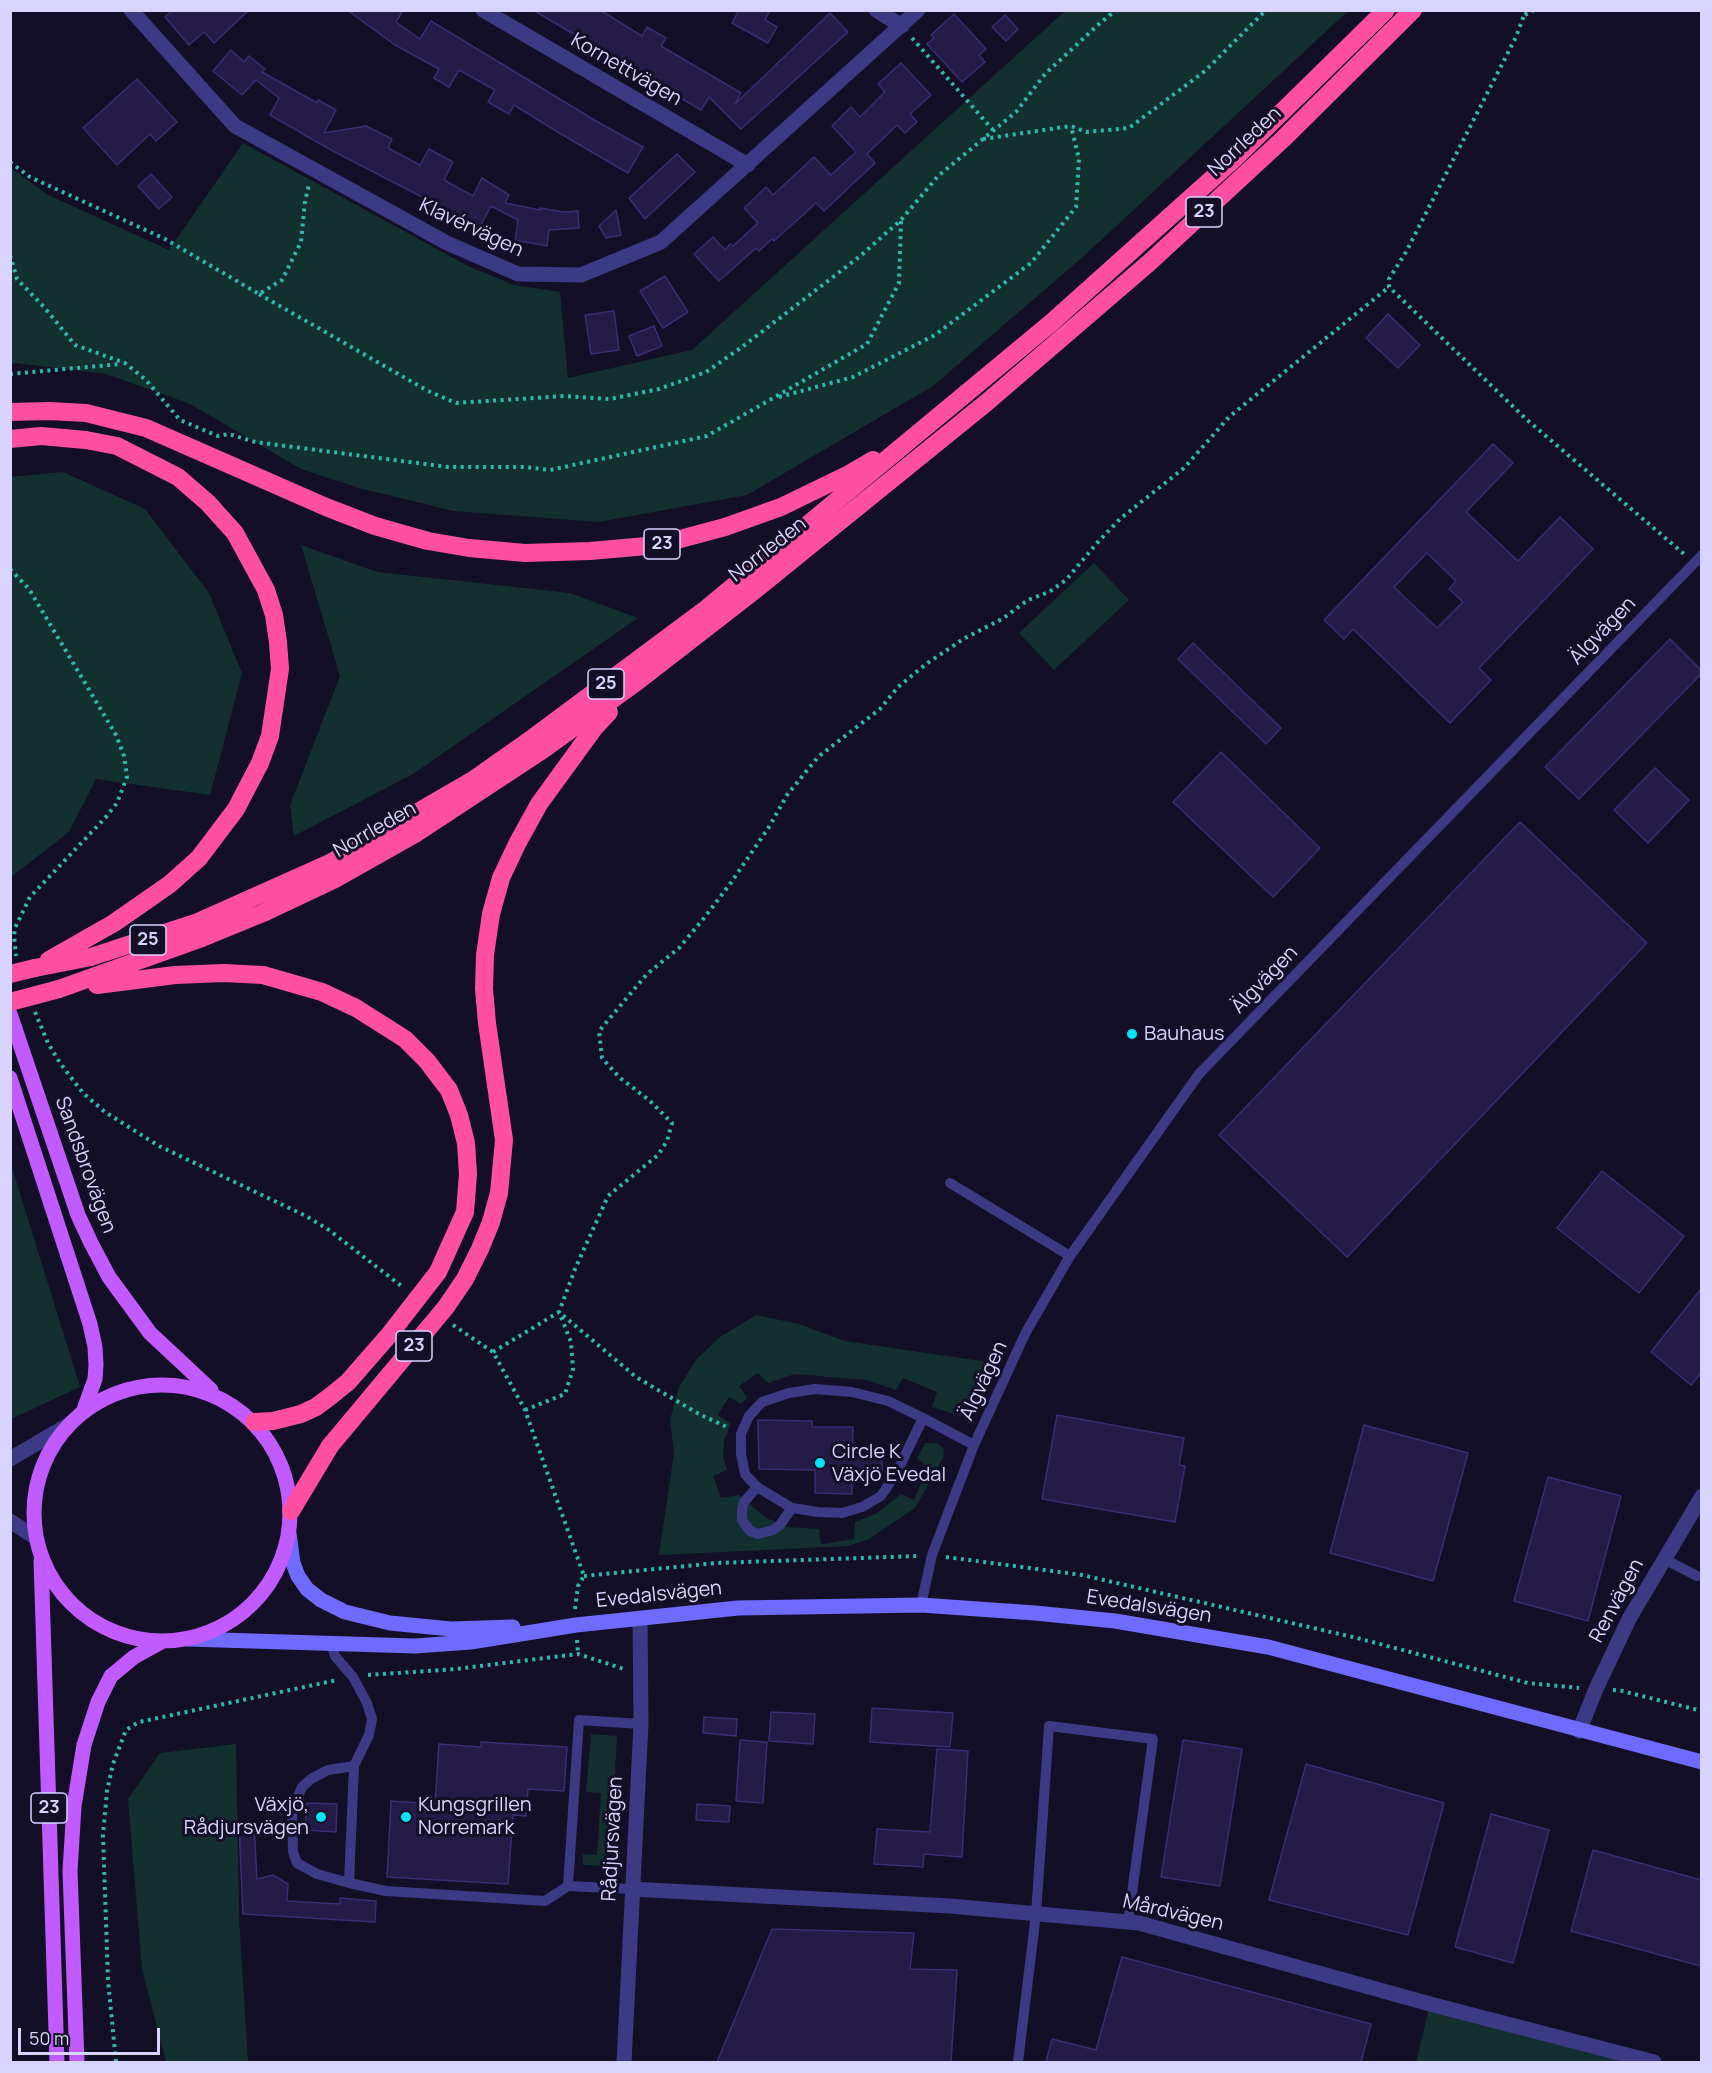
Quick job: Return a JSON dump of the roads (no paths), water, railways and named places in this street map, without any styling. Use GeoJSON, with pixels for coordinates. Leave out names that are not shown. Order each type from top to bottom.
{"type":"FeatureCollection","features":[{"type":"Feature","properties":{"kind":"highway","name":"Norrleden"},"geometry":{"type":"LineString","coordinates":[[35,968],[91,957],[198,922],[330,863],[473,780],[534,737],[697,615],[1051,323],[1263,132],[1386,10]]}},
{"type":"Feature","properties":{"kind":"highway","name":"Norrleden"},"geometry":{"type":"LineString","coordinates":[[60,989],[202,938],[264,913],[337,878],[415,834],[481,792],[638,681],[879,491],[1072,330],[1150,262],[1274,146],[1413,10]]}},
{"type":"Feature","properties":{"kind":"highway","name":"23"},"geometry":{"type":"LineString","coordinates":[[10,412],[86,413],[146,428],[375,526],[428,541],[469,548],[525,553],[590,551],[658,545],[724,527],[781,507],[849,474],[926,427]]}},
{"type":"Feature","properties":{"kind":"highway"},"geometry":{"type":"LineString","coordinates":[[10,439],[41,436],[86,440],[117,446],[178,477],[208,503],[235,533],[256,569],[274,615],[280,669],[270,736],[260,763],[236,809],[199,858],[170,884],[114,923],[35,968]]}},
{"type":"Feature","properties":{"kind":"highway","name":"23"},"geometry":{"type":"LineString","coordinates":[[291,1511],[330,1446],[446,1307],[465,1279],[480,1249],[499,1193],[504,1140],[484,989],[486,945],[491,914],[501,878],[516,844],[539,804],[595,727],[638,681]]}},
{"type":"Feature","properties":{"kind":"highway","name":"25"},"geometry":{"type":"LineString","coordinates":[[10,974],[35,968]]}},
{"type":"Feature","properties":{"kind":"highway"},"geometry":{"type":"LineString","coordinates":[[60,989],[195,974],[263,975],[293,982],[322,992],[380,1022],[405,1039],[449,1090],[459,1115],[466,1143],[468,1173],[465,1212],[438,1272],[389,1335],[348,1382],[316,1407],[302,1414],[273,1421],[254,1422]]}},
{"type":"Feature","properties":{"kind":"highway","name":"25"},"geometry":{"type":"LineString","coordinates":[[10,1002],[60,989]]}},
{"type":"Feature","properties":{"kind":"main road","name":"Sandsbrovägen"},"geometry":{"type":"LineString","coordinates":[[10,1014],[78,1215],[96,1252],[110,1277],[150,1333],[218,1396]]}},
{"type":"Feature","properties":{"kind":"main road","name":"23"},"geometry":{"type":"LineString","coordinates":[[10,1078],[93,1336],[96,1372],[83,1412]]}},
{"type":"Feature","properties":{"kind":"main road","name":"23"},"geometry":{"type":"LineString","coordinates":[[162,1384],[191,1387],[218,1396],[254,1422],[281,1463],[288,1487],[291,1511],[284,1555],[274,1575],[254,1602],[228,1623],[208,1632],[187,1639],[164,1641],[141,1639],[118,1633],[98,1624],[79,1610],[63,1594],[40,1554],[34,1514],[36,1489],[42,1466],[68,1425],[107,1396],[134,1387],[162,1384]]}},
{"type":"Feature","properties":{"kind":"main road","name":"23"},"geometry":{"type":"LineString","coordinates":[[40,1554],[57,2062]]}},
{"type":"Feature","properties":{"kind":"main road","name":"23"},"geometry":{"type":"LineString","coordinates":[[77,2062],[70,1860],[74,1806],[84,1745],[98,1702],[111,1676],[134,1657],[164,1641]]}},
{"type":"Feature","properties":{"kind":"street","name":"Klavérvägen"},"geometry":{"type":"LineString","coordinates":[[131,10],[235,126],[447,243],[518,274],[581,275],[661,242],[918,10]]}},
{"type":"Feature","properties":{"kind":"street","name":"Kornettvägen"},"geometry":{"type":"LineString","coordinates":[[483,10],[748,165]]}},
{"type":"Feature","properties":{"kind":"street"},"geometry":{"type":"LineString","coordinates":[[876,10],[902,26]]}},
{"type":"Feature","properties":{"kind":"street"},"geometry":{"type":"LineString","coordinates":[[10,1458],[68,1425]]}},
{"type":"Feature","properties":{"kind":"street","name":"Renvägen"},"geometry":{"type":"LineString","coordinates":[[1580,1731],[1596,1689],[1629,1619],[1701,1496]]}},
{"type":"Feature","properties":{"kind":"street"},"geometry":{"type":"LineString","coordinates":[[10,1521],[36,1538]]}},
{"type":"Feature","properties":{"kind":"street","name":"Evedalsvägen"},"geometry":{"type":"LineString","coordinates":[[289,1533],[293,1563],[298,1576],[307,1588],[321,1600],[345,1612],[390,1623],[451,1629],[576,1625]]}},
{"type":"Feature","properties":{"kind":"street","name":"Evedalsvägen"},"geometry":{"type":"LineString","coordinates":[[187,1639],[415,1646],[471,1642],[576,1625],[738,1608],[921,1605],[1115,1621],[1268,1647],[1701,1762]]}},
{"type":"Feature","properties":{"kind":"street","name":"Rådjursvägen"},"geometry":{"type":"LineString","coordinates":[[624,2062],[641,1724],[640,1618]]}},
{"type":"Feature","properties":{"kind":"street","name":"Mårdvägen"},"geometry":{"type":"LineString","coordinates":[[631,1889],[950,1906],[1139,1923],[1430,2004],[1654,2062]]}},
{"type":"Feature","properties":{"kind":"lane","name":"Älgvägen"},"geometry":{"type":"LineString","coordinates":[[921,1605],[933,1555],[974,1445],[1026,1332],[1070,1256],[1199,1074],[1698,559]]}},
{"type":"Feature","properties":{"kind":"lane"},"geometry":{"type":"LineString","coordinates":[[950,1182],[1070,1256]]}},
{"type":"Feature","properties":{"kind":"lane"},"geometry":{"type":"LineString","coordinates":[[923,1418],[897,1472],[881,1496],[862,1507],[842,1513],[792,1508],[757,1487],[745,1474],[741,1454],[741,1434],[749,1416],[762,1402],[789,1393],[815,1389],[871,1396],[888,1401],[923,1418],[974,1445]]}},
{"type":"Feature","properties":{"kind":"lane"},"geometry":{"type":"LineString","coordinates":[[757,1487],[744,1502],[742,1510],[742,1520],[750,1531],[759,1534],[773,1530],[780,1525],[792,1508]]}},
{"type":"Feature","properties":{"kind":"lane"},"geometry":{"type":"LineString","coordinates":[[1664,1559],[1697,1576]]}},
{"type":"Feature","properties":{"kind":"lane"},"geometry":{"type":"LineString","coordinates":[[331,1643],[335,1656],[353,1677],[367,1703],[372,1719],[369,1735],[354,1766],[349,1883]]}},
{"type":"Feature","properties":{"kind":"lane"},"geometry":{"type":"LineString","coordinates":[[568,1886],[579,1720],[641,1724]]}},
{"type":"Feature","properties":{"kind":"lane"},"geometry":{"type":"LineString","coordinates":[[1018,2062],[1036,1914],[1049,1726],[1152,1739],[1128,1922]]}},
{"type":"Feature","properties":{"kind":"lane"},"geometry":{"type":"LineString","coordinates":[[354,1766],[328,1770],[311,1779],[302,1787],[292,1810],[293,1851],[297,1863],[317,1874],[386,1891],[545,1901],[568,1886],[631,1889]]}},
{"type":"Feature","properties":{"kind":"place","name":"Bauhaus"},"geometry":{"type":"Point","coordinates":[1132,1034]}},
{"type":"Feature","properties":{"kind":"place","name":"Circle K Växjö Evedal"},"geometry":{"type":"Point","coordinates":[820,1463]}},
{"type":"Feature","properties":{"kind":"place","name":"Växjö, Rådjursvägen"},"geometry":{"type":"Point","coordinates":[321,1817]}},
{"type":"Feature","properties":{"kind":"place","name":"Kungsgrillen Norremark"},"geometry":{"type":"Point","coordinates":[406,1817]}}]}
